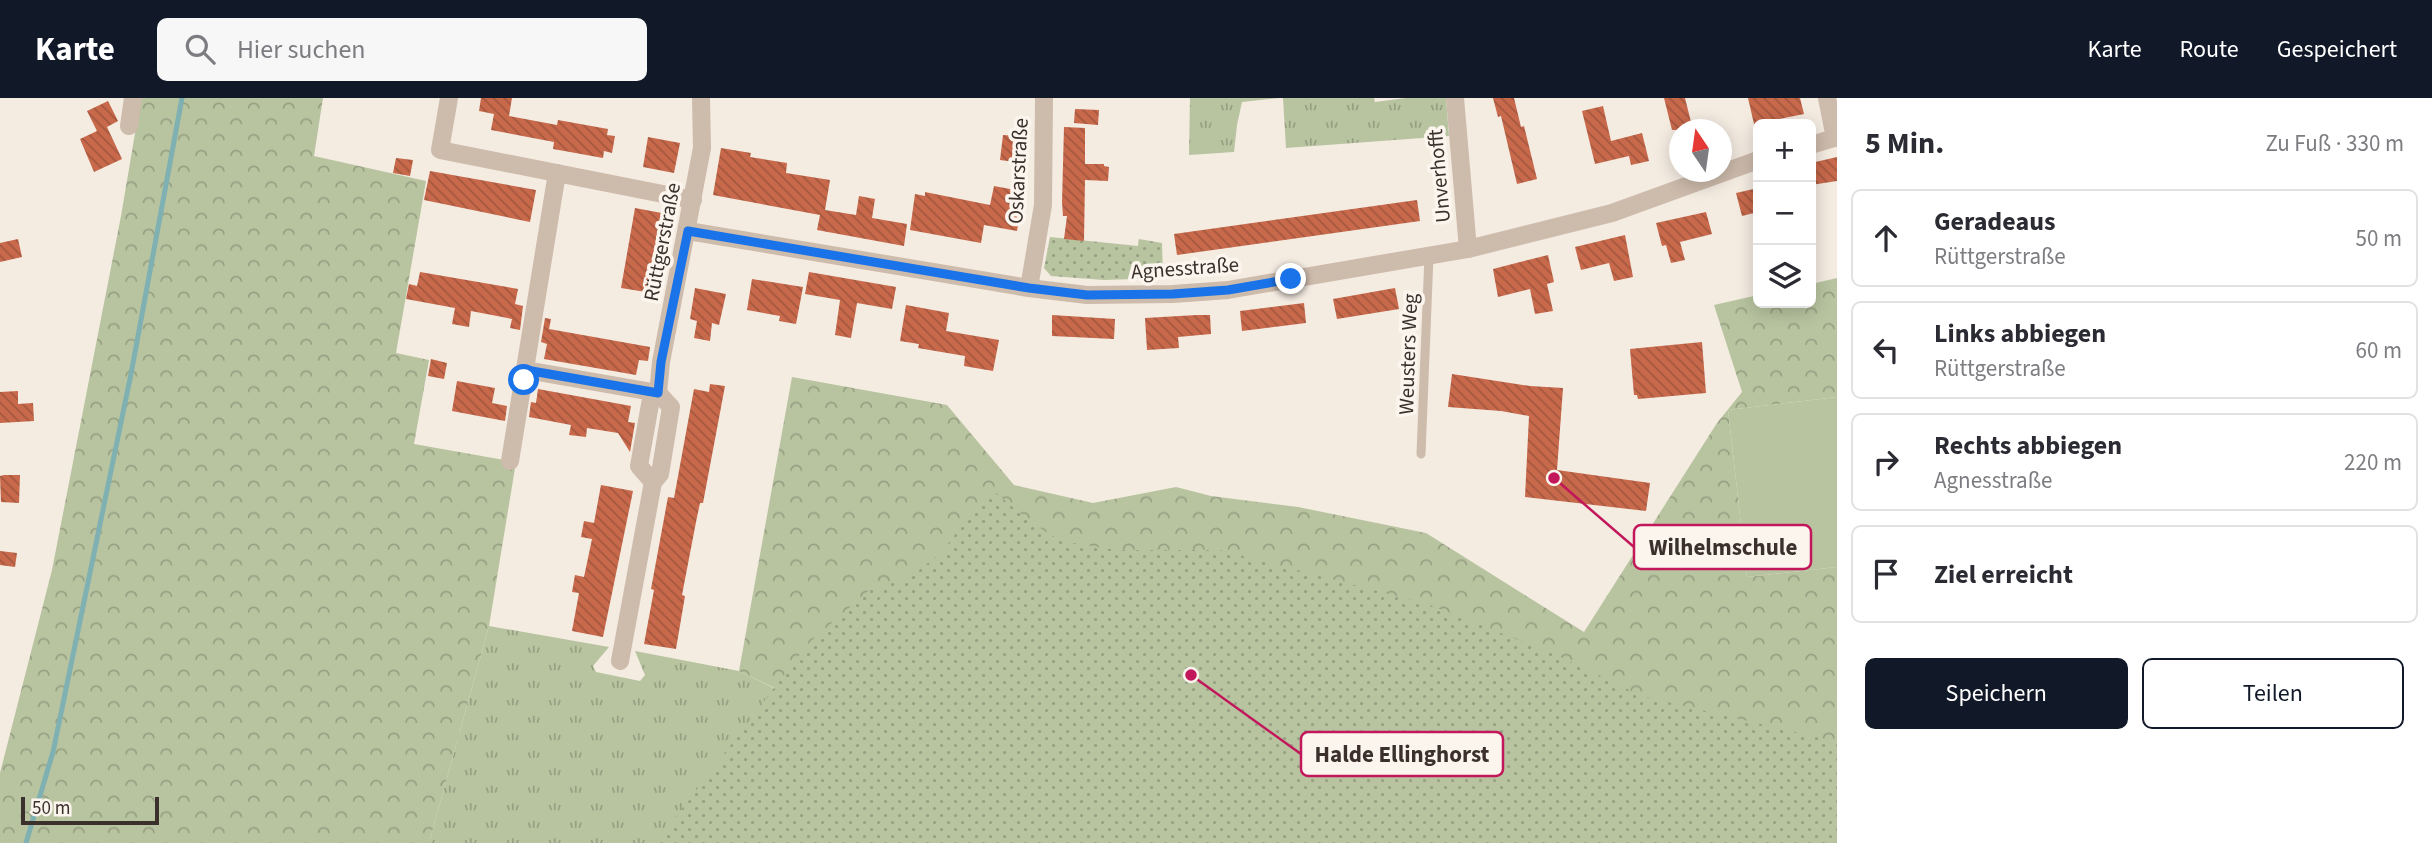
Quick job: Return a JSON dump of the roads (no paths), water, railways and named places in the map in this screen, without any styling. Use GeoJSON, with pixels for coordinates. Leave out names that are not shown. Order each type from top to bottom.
{"type":"FeatureCollection","features":[{"type":"Feature","properties":{"kind":"street"},"geometry":{"type":"LineString","coordinates":[[129,126],[133,98]]}},
{"type":"Feature","properties":{"kind":"street"},"geometry":{"type":"LineString","coordinates":[[449,98],[440,150],[693,200]]}},
{"type":"Feature","properties":{"kind":"street","name":"Rüttgerstraße"},"geometry":{"type":"LineString","coordinates":[[620,661],[653,482],[660,474],[671,407],[658,393],[661,362],[702,148],[701,98]]}},
{"type":"Feature","properties":{"kind":"street","name":"Oskarstraße"},"geometry":{"type":"LineString","coordinates":[[1029,288],[1043,205],[1044,98]]}},
{"type":"Feature","properties":{"kind":"street","name":"Unverhofft"},"geometry":{"type":"LineString","coordinates":[[1454,98],[1468,249]]}},
{"type":"Feature","properties":{"kind":"street"},"geometry":{"type":"LineString","coordinates":[[1816,143],[1836,137],[1827,98]]}},
{"type":"Feature","properties":{"kind":"street","name":"Agnesstraße"},"geometry":{"type":"LineString","coordinates":[[688,231],[1029,288],[1087,295],[1173,294],[1228,290],[1468,249],[1612,213],[1753,162]]}},
{"type":"Feature","properties":{"kind":"street"},"geometry":{"type":"LineString","coordinates":[[510,461],[557,173]]}},
{"type":"Feature","properties":{"kind":"street"},"geometry":{"type":"LineString","coordinates":[[526,370],[658,393]]}},
{"type":"Feature","properties":{"kind":"lane","name":"Weusters Weg"},"geometry":{"type":"LineString","coordinates":[[1422,454],[1429,256]]}},
{"type":"Feature","properties":{"kind":"waterway"},"geometry":{"type":"LineString","coordinates":[[26,843],[53,752],[131,374],[182,98]]}},
{"type":"Feature","properties":{"kind":"place","name":"Wilhelmschule"},"geometry":{"type":"Point","coordinates":[1554,478]}},
{"type":"Feature","properties":{"kind":"place","name":"Halde Ellinghorst"},"geometry":{"type":"Point","coordinates":[1191,675]}}]}
